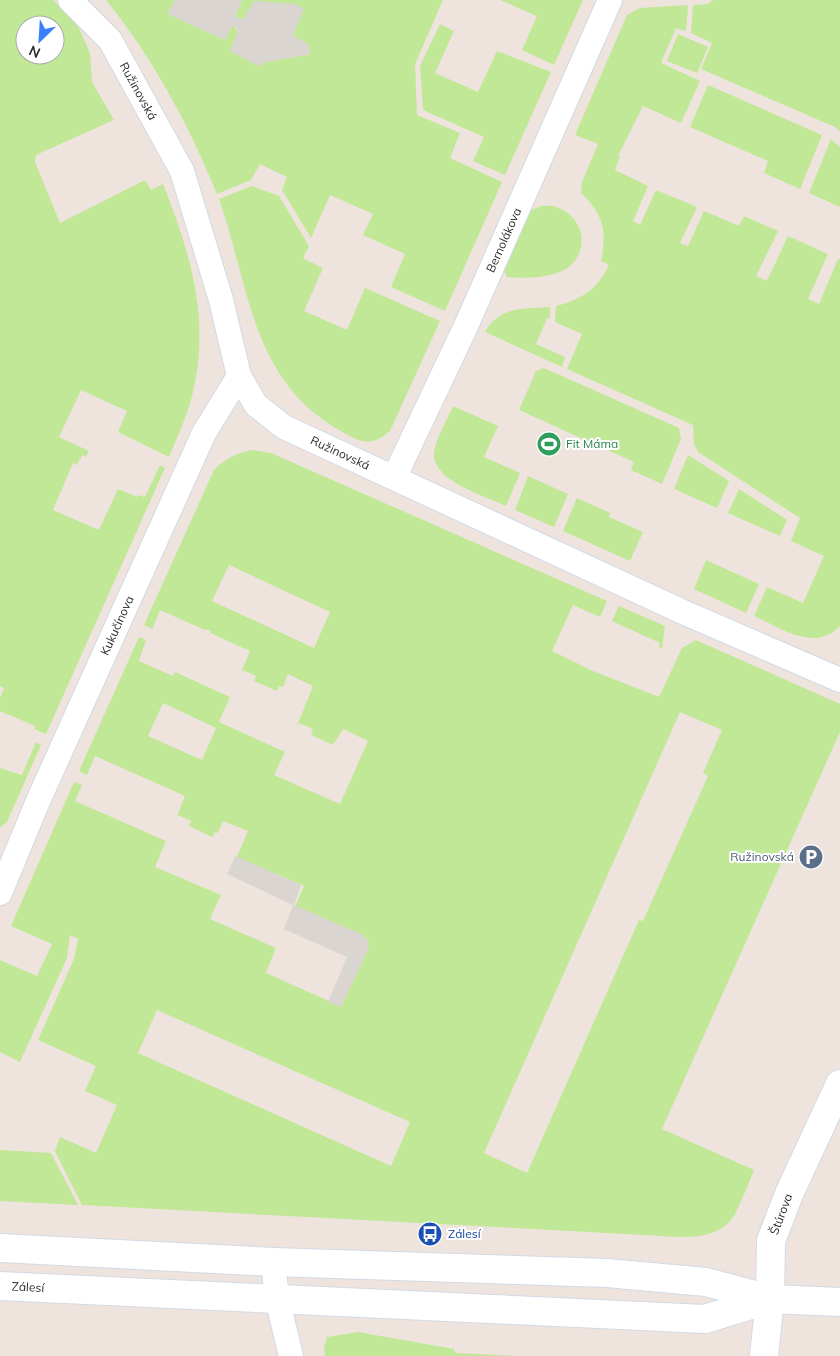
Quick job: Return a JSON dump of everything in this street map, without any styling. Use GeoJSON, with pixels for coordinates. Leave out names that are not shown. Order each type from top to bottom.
{"type":"FeatureCollection","features":[{"type":"Feature","properties":{"kind":"main road","name":"Štúrova"},"geometry":{"type":"LineString","coordinates":[[764,1356],[770,1299],[771,1241],[789,1194],[840,1084]]}},
{"type":"Feature","properties":{"kind":"main road","name":"Zálesí"},"geometry":{"type":"LineString","coordinates":[[0,1248],[273,1262],[607,1273],[706,1282],[770,1299],[840,1302]]}},
{"type":"Feature","properties":{"kind":"main road","name":"Zálesí"},"geometry":{"type":"LineString","coordinates":[[0,1286],[705,1319],[770,1299]]}},
{"type":"Feature","properties":{"kind":"street","name":"Ružinovská"},"geometry":{"type":"LineString","coordinates":[[70,0],[110,40],[182,171],[221,300],[240,376],[256,405],[284,427],[683,612],[840,680]]}},
{"type":"Feature","properties":{"kind":"street","name":"Bernolákova"},"geometry":{"type":"LineString","coordinates":[[394,478],[470,318],[610,0]]}},
{"type":"Feature","properties":{"kind":"street","name":"Kukučínova"},"geometry":{"type":"LineString","coordinates":[[2,883],[204,433],[240,376]]}},
{"type":"Feature","properties":{"kind":"street"},"geometry":{"type":"LineString","coordinates":[[273,1262],[277,1298],[291,1356]]}},
{"type":"Feature","properties":{"kind":"green space"},"geometry":{"type":"Polygon","coordinates":[[[0,0],[53,0],[65,10],[79,28],[90,53],[92,82],[114,120],[36,155],[35,162],[60,223],[145,180],[151,190],[163,184],[182,236],[195,288],[199,314],[199,341],[197,368],[190,404],[169,457],[118,432],[127,411],[81,390],[59,437],[89,451],[86,457],[82,455],[77,465],[73,463],[53,510],[99,530],[118,489],[137,497],[138,495],[145,497],[160,465],[165,468],[46,734],[34,729],[35,726],[0,711],[0,698],[4,688],[0,686],[0,0]]]}},
{"type":"Feature","properties":{"kind":"green space"},"geometry":{"type":"Polygon","coordinates":[[[106,0],[175,0],[168,14],[225,40],[232,25],[266,62],[310,54],[308,44],[293,36],[235,17],[242,0],[443,0],[415,64],[417,115],[460,133],[450,158],[502,182],[445,311],[391,287],[405,254],[363,235],[373,214],[330,195],[311,238],[282,190],[287,177],[260,164],[251,180],[217,194],[169,93],[139,45],[106,0]]]}},
{"type":"Feature","properties":{"kind":"green space"},"geometry":{"type":"Polygon","coordinates":[[[500,0],[583,0],[554,65],[522,50],[537,16],[500,0]]]}},
{"type":"Feature","properties":{"kind":"green space"},"geometry":{"type":"Polygon","coordinates":[[[713,0],[840,0],[840,131],[835,127],[701,69],[712,43],[691,33],[693,5],[707,4],[713,0]]]}},
{"type":"Feature","properties":{"kind":"green space"},"geometry":{"type":"Polygon","coordinates":[[[688,5],[686,31],[676,28],[661,63],[700,81],[681,123],[643,106],[618,156],[620,157],[615,170],[648,186],[633,221],[640,225],[656,190],[697,207],[680,243],[688,246],[704,211],[739,226],[744,216],[778,231],[756,276],[767,281],[788,236],[828,254],[808,299],[819,304],[838,259],[840,259],[840,626],[830,634],[820,638],[809,638],[786,632],[754,616],[767,587],[803,603],[824,556],[791,541],[800,518],[698,452],[694,444],[693,425],[567,369],[582,334],[555,322],[556,306],[581,297],[588,292],[599,281],[609,265],[601,261],[604,241],[599,216],[581,193],[582,182],[598,144],[575,135],[627,15],[640,8],[688,5]]]}},
{"type":"Feature","properties":{"kind":"green space"},"geometry":{"type":"Polygon","coordinates":[[[440,24],[454,31],[435,73],[478,92],[497,51],[551,72],[505,175],[473,161],[484,137],[423,110],[420,66],[440,24]]]}},
{"type":"Feature","properties":{"kind":"green space"},"geometry":{"type":"Polygon","coordinates":[[[678,34],[708,47],[697,73],[667,61],[678,34]]]}},
{"type":"Feature","properties":{"kind":"green space"},"geometry":{"type":"Polygon","coordinates":[[[708,85],[822,135],[800,189],[764,173],[768,161],[690,127],[708,85]]]}},
{"type":"Feature","properties":{"kind":"green space"},"geometry":{"type":"Polygon","coordinates":[[[831,139],[840,147],[840,207],[809,193],[831,139]]]}},
{"type":"Feature","properties":{"kind":"green space"},"geometry":{"type":"Polygon","coordinates":[[[252,186],[279,196],[309,246],[303,258],[323,268],[304,311],[347,330],[365,288],[440,321],[390,431],[377,440],[365,441],[353,438],[310,409],[287,384],[270,357],[257,328],[219,199],[252,186]]]}},
{"type":"Feature","properties":{"kind":"green space"},"geometry":{"type":"Polygon","coordinates":[[[541,206],[553,206],[565,211],[572,217],[581,232],[580,250],[570,266],[557,273],[531,278],[507,277],[503,269],[528,212],[541,206]]]}},
{"type":"Feature","properties":{"kind":"green space"},"geometry":{"type":"Polygon","coordinates":[[[550,307],[550,319],[547,318],[536,344],[565,357],[562,367],[485,332],[498,317],[505,313],[513,310],[550,307]]]}},
{"type":"Feature","properties":{"kind":"green space"},"geometry":{"type":"Polygon","coordinates":[[[544,368],[679,428],[681,439],[662,484],[631,470],[634,462],[519,410],[536,371],[544,368]]]}},
{"type":"Feature","properties":{"kind":"green space"},"geometry":{"type":"Polygon","coordinates":[[[453,406],[498,426],[484,457],[520,473],[506,506],[461,486],[441,472],[436,463],[435,447],[453,406]]]}},
{"type":"Feature","properties":{"kind":"green space"},"geometry":{"type":"Polygon","coordinates":[[[247,451],[271,453],[607,601],[600,617],[573,605],[552,651],[593,671],[659,697],[682,648],[696,640],[840,704],[840,732],[662,1129],[754,1170],[735,1214],[727,1224],[718,1230],[707,1235],[682,1237],[82,1205],[55,1151],[60,1137],[96,1153],[117,1105],[85,1091],[96,1066],[38,1040],[74,959],[78,939],[70,935],[67,958],[20,1062],[0,1052],[0,960],[37,976],[52,944],[11,926],[74,782],[82,785],[75,801],[166,841],[155,867],[221,895],[210,919],[276,948],[266,973],[331,1002],[359,939],[286,927],[304,886],[277,874],[272,886],[230,873],[248,831],[223,821],[218,833],[215,832],[212,837],[189,826],[191,821],[178,815],[175,821],[185,796],[95,756],[87,775],[79,771],[139,637],[146,640],[139,661],[173,676],[175,672],[230,697],[219,722],[285,752],[274,775],[340,804],[368,741],[343,729],[333,745],[311,735],[313,729],[299,723],[296,728],[313,686],[288,674],[283,687],[279,686],[277,691],[254,681],[256,676],[243,670],[240,675],[250,651],[210,633],[211,631],[160,610],[152,629],[144,625],[214,470],[236,454],[247,451]],[[229,565],[212,601],[314,648],[330,612],[229,565]],[[163,703],[148,736],[202,760],[216,728],[163,703]],[[680,712],[484,1153],[527,1173],[639,920],[643,921],[708,776],[703,773],[722,730],[680,712]],[[157,1010],[138,1053],[391,1166],[410,1122],[157,1010]]]}},
{"type":"Feature","properties":{"kind":"green space"},"geometry":{"type":"Polygon","coordinates":[[[688,455],[729,481],[717,508],[674,489],[688,455]]]}},
{"type":"Feature","properties":{"kind":"green space"},"geometry":{"type":"Polygon","coordinates":[[[528,476],[568,494],[554,527],[515,510],[528,476]]]}},
{"type":"Feature","properties":{"kind":"green space"},"geometry":{"type":"Polygon","coordinates":[[[739,489],[787,520],[780,536],[728,513],[739,489]]]}},
{"type":"Feature","properties":{"kind":"green space"},"geometry":{"type":"Polygon","coordinates":[[[577,498],[610,513],[609,517],[643,532],[630,561],[563,531],[577,498]]]}},
{"type":"Feature","properties":{"kind":"green space"},"geometry":{"type":"Polygon","coordinates":[[[706,560],[759,584],[746,613],[694,589],[706,560]]]}},
{"type":"Feature","properties":{"kind":"green space"},"geometry":{"type":"Polygon","coordinates":[[[619,606],[665,626],[662,649],[659,647],[660,643],[612,621],[619,606]]]}},
{"type":"Feature","properties":{"kind":"green space"},"geometry":{"type":"Polygon","coordinates":[[[36,742],[41,745],[7,822],[0,828],[0,768],[22,775],[36,742]]]}},
{"type":"Feature","properties":{"kind":"green space"},"geometry":{"type":"Polygon","coordinates":[[[0,1150],[51,1153],[78,1205],[0,1201],[0,1150]]]}},
{"type":"Feature","properties":{"kind":"green space"},"geometry":{"type":"Polygon","coordinates":[[[358,1332],[454,1349],[455,1353],[518,1356],[325,1356],[324,1348],[327,1337],[358,1332]]]}},
{"type":"Feature","properties":{"kind":"shaded area"},"geometry":{"type":"Polygon","coordinates":[[[175,0],[242,0],[235,16],[242,20],[254,1],[295,4],[304,9],[293,36],[308,44],[310,54],[266,62],[259,66],[230,51],[238,30],[232,25],[225,40],[168,14],[175,0]]]}},
{"type":"Feature","properties":{"kind":"shaded area"},"geometry":{"type":"Polygon","coordinates":[[[235,856],[301,885],[294,905],[361,934],[368,940],[369,948],[341,1007],[328,1002],[347,957],[284,929],[293,905],[227,874],[235,856]]]}},
{"type":"Feature","properties":{"kind":"place","name":"Fit Máma"},"geometry":{"type":"Point","coordinates":[549,444]}},
{"type":"Feature","properties":{"kind":"place","name":"Ružinovská"},"geometry":{"type":"Point","coordinates":[811,857]}},
{"type":"Feature","properties":{"kind":"place","name":"Zálesí"},"geometry":{"type":"Point","coordinates":[430,1234]}}]}
